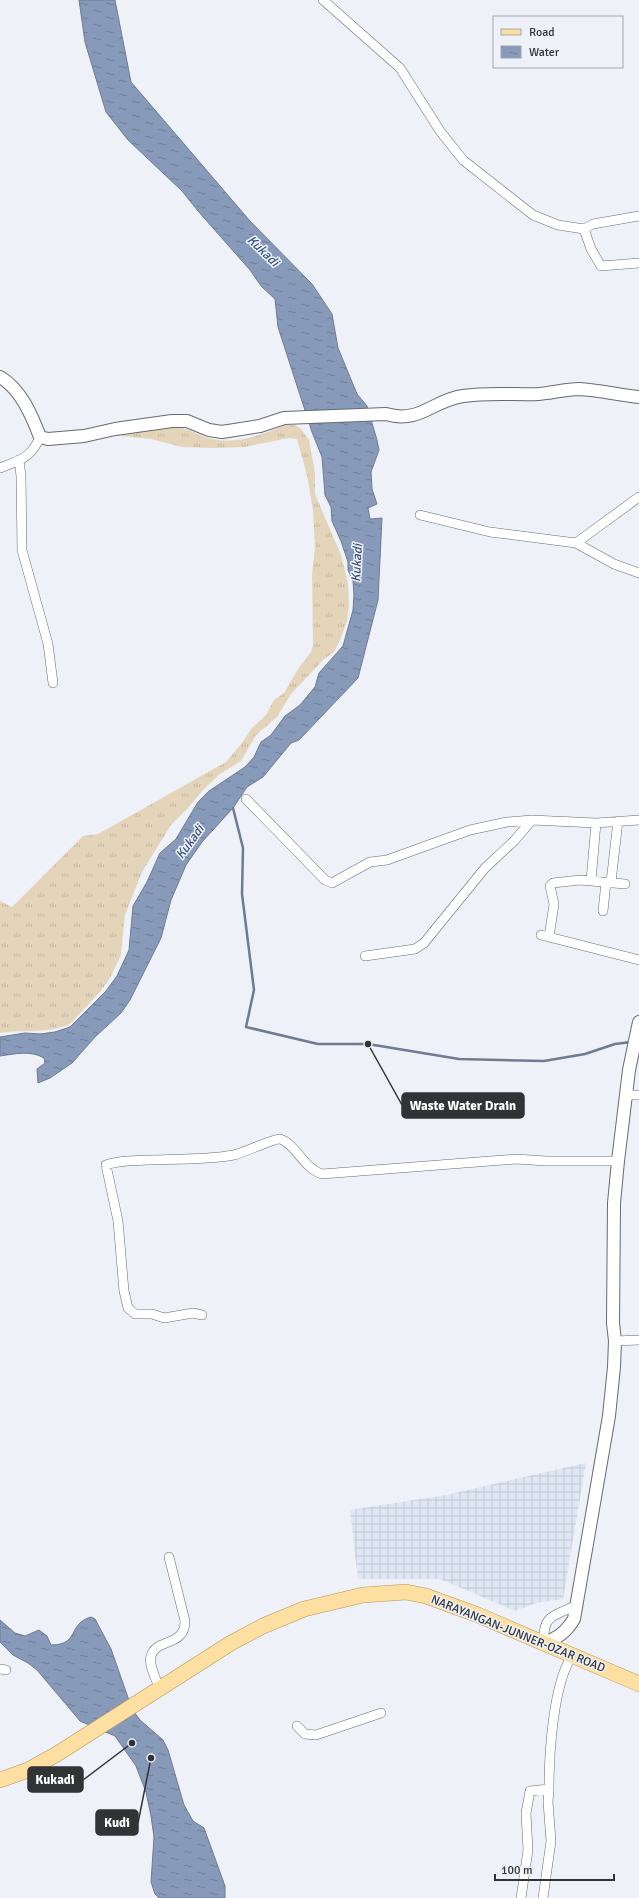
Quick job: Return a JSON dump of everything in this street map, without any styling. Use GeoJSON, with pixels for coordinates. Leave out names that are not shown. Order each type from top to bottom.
{"type":"FeatureCollection","features":[{"type":"Feature","properties":{"kind":"main road","name":"NARAYANGAN-JUNNER-OZAR ROAD"},"geometry":{"type":"LineString","coordinates":[[0,1780],[28,1770],[57,1754],[231,1643],[263,1626],[304,1609],[363,1595],[406,1592],[426,1596],[544,1643],[639,1684]]}},
{"type":"Feature","properties":{"kind":"street"},"geometry":{"type":"LineString","coordinates":[[323,0],[400,68],[440,131],[463,160],[533,215],[558,225],[584,229],[593,224],[639,216]]}},
{"type":"Feature","properties":{"kind":"street"},"geometry":{"type":"LineString","coordinates":[[584,229],[591,249],[601,266],[639,263]]}},
{"type":"Feature","properties":{"kind":"street"},"geometry":{"type":"LineString","coordinates":[[0,377],[13,388],[23,402],[34,419],[40,437],[34,450],[19,460],[0,468]]}},
{"type":"Feature","properties":{"kind":"street"},"geometry":{"type":"LineString","coordinates":[[40,437],[48,439],[84,436],[115,429],[172,421],[187,421],[209,430],[222,432],[260,426],[284,418],[386,414],[399,417],[420,414],[440,403],[462,396],[538,394],[576,389],[639,397]]}},
{"type":"Feature","properties":{"kind":"street"},"geometry":{"type":"LineString","coordinates":[[19,460],[21,476],[22,550],[48,644],[53,683]]}},
{"type":"Feature","properties":{"kind":"street"},"geometry":{"type":"LineString","coordinates":[[576,543],[639,497]]}},
{"type":"Feature","properties":{"kind":"street"},"geometry":{"type":"LineString","coordinates":[[420,515],[490,532],[576,543],[614,564],[639,573]]}},
{"type":"Feature","properties":{"kind":"street"},"geometry":{"type":"LineString","coordinates":[[246,799],[325,880],[332,883],[370,862],[387,860],[470,830],[507,822],[532,820],[596,823],[639,820]]}},
{"type":"Feature","properties":{"kind":"street"},"geometry":{"type":"LineString","coordinates":[[365,956],[415,949],[424,943],[485,868],[514,841],[532,820]]}},
{"type":"Feature","properties":{"kind":"street"},"geometry":{"type":"LineString","coordinates":[[603,911],[618,821]]}},
{"type":"Feature","properties":{"kind":"street"},"geometry":{"type":"LineString","coordinates":[[591,881],[596,823]]}},
{"type":"Feature","properties":{"kind":"street"},"geometry":{"type":"LineString","coordinates":[[626,884],[591,881],[553,883],[550,886],[554,904],[545,936],[639,960]]}},
{"type":"Feature","properties":{"kind":"street"},"geometry":{"type":"LineString","coordinates":[[577,1605],[551,1617],[545,1623],[543,1630],[544,1643],[558,1638],[568,1629],[574,1619],[577,1605],[609,1416],[615,1341],[613,1323],[614,1203],[626,1095],[634,1043],[639,1022]]}},
{"type":"Feature","properties":{"kind":"street"},"geometry":{"type":"LineString","coordinates":[[626,1095],[639,1095]]}},
{"type":"Feature","properties":{"kind":"street"},"geometry":{"type":"LineString","coordinates":[[202,1315],[193,1314],[164,1318],[152,1314],[136,1314],[128,1308],[124,1291],[118,1221],[106,1165],[123,1161],[208,1158],[234,1154],[276,1139],[281,1139],[286,1142],[306,1165],[322,1174],[516,1159],[546,1161],[618,1161]]}},
{"type":"Feature","properties":{"kind":"street"},"geometry":{"type":"LineString","coordinates":[[615,1341],[639,1340]]}},
{"type":"Feature","properties":{"kind":"street"},"geometry":{"type":"LineString","coordinates":[[157,1691],[150,1656],[155,1650],[176,1639],[185,1629],[185,1621],[169,1557]]}},
{"type":"Feature","properties":{"kind":"street"},"geometry":{"type":"LineString","coordinates":[[543,1898],[551,1840],[548,1816],[549,1754],[561,1677],[572,1656]]}},
{"type":"Feature","properties":{"kind":"street"},"geometry":{"type":"LineString","coordinates":[[297,1726],[305,1734],[316,1735],[380,1713]]}},
{"type":"Feature","properties":{"kind":"street"},"geometry":{"type":"LineString","coordinates":[[521,1898],[528,1850],[526,1813],[530,1790],[548,1789]]}},
{"type":"Feature","properties":{"kind":"shaded area"},"geometry":{"type":"Polygon","coordinates":[[[586,1463],[563,1599],[536,1603],[515,1611],[440,1579],[358,1579],[350,1510],[446,1495],[586,1463]]]}},
{"type":"Feature","properties":{"kind":"green space"},"geometry":{"type":"Polygon","coordinates":[[[285,425],[294,425],[300,428],[309,440],[315,473],[315,494],[341,555],[348,583],[349,607],[347,621],[340,640],[334,652],[324,659],[291,694],[277,717],[256,735],[241,761],[220,774],[171,825],[142,872],[125,915],[121,955],[110,978],[101,991],[70,1024],[53,1029],[0,1033],[0,901],[12,907],[83,836],[98,834],[226,762],[242,743],[251,729],[266,715],[274,700],[284,693],[298,669],[311,652],[313,645],[312,575],[315,547],[313,510],[307,475],[297,439],[289,438],[244,447],[214,448],[182,447],[151,439],[121,435],[168,428],[182,428],[208,438],[227,441],[258,436],[285,425]]]}},
{"type":"Feature","properties":{"kind":"water"},"geometry":{"type":"Polygon","coordinates":[[[79,0],[115,0],[131,82],[250,221],[312,284],[332,314],[338,348],[357,394],[367,406],[377,440],[379,450],[371,472],[372,489],[377,504],[368,508],[370,519],[382,518],[378,600],[358,678],[299,740],[291,743],[263,777],[247,787],[233,808],[202,842],[186,865],[171,900],[161,938],[130,1000],[121,1013],[95,1037],[72,1063],[50,1078],[38,1083],[37,1069],[45,1063],[44,1058],[28,1053],[0,1056],[0,1037],[25,1033],[40,1034],[55,1032],[70,1027],[106,991],[117,976],[129,950],[133,906],[147,882],[160,853],[176,839],[198,802],[209,791],[245,767],[254,757],[261,742],[271,735],[285,716],[300,705],[315,687],[319,673],[343,646],[353,610],[354,595],[353,581],[348,570],[348,562],[332,521],[331,507],[325,495],[322,457],[312,432],[278,327],[275,299],[261,286],[250,270],[182,191],[128,140],[106,112],[85,42],[79,0]]]}},
{"type":"Feature","properties":{"kind":"water"},"geometry":{"type":"Polygon","coordinates":[[[91,1617],[95,1619],[111,1649],[132,1709],[140,1720],[163,1740],[168,1750],[184,1805],[193,1821],[204,1828],[225,1886],[225,1898],[159,1898],[155,1894],[151,1882],[154,1837],[151,1816],[146,1792],[136,1766],[115,1736],[80,1721],[37,1670],[13,1655],[0,1642],[0,1620],[15,1633],[25,1636],[39,1630],[47,1636],[51,1645],[66,1642],[79,1624],[91,1617]]]}},
{"type":"Feature","properties":{"kind":"waterway"},"geometry":{"type":"LineString","coordinates":[[233,808],[243,848],[242,894],[254,990],[246,1027],[318,1044],[368,1044],[459,1059],[544,1061],[585,1054],[615,1044],[631,1042]]}},
{"type":"Feature","properties":{"kind":"place","name":"Waste Water Drain"},"geometry":{"type":"Point","coordinates":[368,1044]}},
{"type":"Feature","properties":{"kind":"place","name":"Kukadi"},"geometry":{"type":"Point","coordinates":[132,1743]}},
{"type":"Feature","properties":{"kind":"place","name":"Kudi"},"geometry":{"type":"Point","coordinates":[151,1758]}}]}
